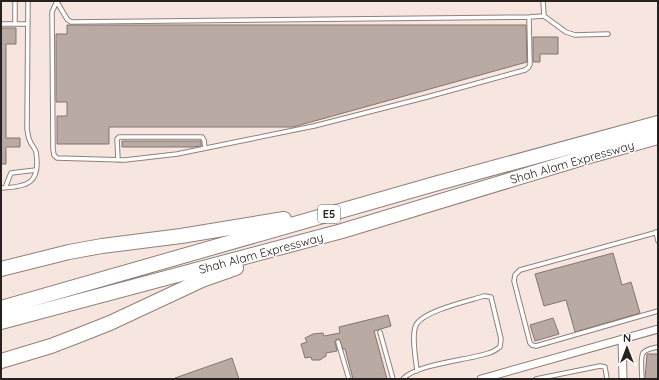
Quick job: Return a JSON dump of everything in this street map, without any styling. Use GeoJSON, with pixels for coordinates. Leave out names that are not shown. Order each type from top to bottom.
{"type":"FeatureCollection","features":[{"type":"Feature","properties":{"kind":"highway","name":"Shah Alam Expressway"},"geometry":{"type":"LineString","coordinates":[[1,308],[356,206],[658,123]]}},
{"type":"Feature","properties":{"kind":"highway","name":"Shah Alam Expressway"},"geometry":{"type":"LineString","coordinates":[[1,322],[342,231],[586,157],[658,137]]}},
{"type":"Feature","properties":{"kind":"highway"},"geometry":{"type":"LineString","coordinates":[[1,270],[69,252],[102,246],[182,236],[356,206]]}},
{"type":"Feature","properties":{"kind":"highway"},"geometry":{"type":"LineString","coordinates":[[1,361],[51,346],[103,325],[202,280],[342,231]]}},
{"type":"Feature","properties":{"kind":"street"},"geometry":{"type":"LineString","coordinates":[[481,379],[658,329]]}},
{"type":"Feature","properties":{"kind":"street"},"geometry":{"type":"LineString","coordinates":[[622,340],[623,379]]}},
{"type":"Feature","properties":{"kind":"lane"},"geometry":{"type":"LineString","coordinates":[[15,1],[15,24]]}},
{"type":"Feature","properties":{"kind":"lane"},"geometry":{"type":"LineString","coordinates":[[3,188],[22,186],[31,182],[35,177],[36,170],[36,151],[29,141],[27,129],[28,1]]}},
{"type":"Feature","properties":{"kind":"lane"},"geometry":{"type":"LineString","coordinates":[[57,1],[52,12],[54,156],[57,158],[125,160],[177,154],[314,126],[526,70],[530,65],[529,17]]}},
{"type":"Feature","properties":{"kind":"lane"},"geometry":{"type":"LineString","coordinates":[[57,1],[67,19],[72,22],[544,16],[566,32],[575,35],[608,34]]}},
{"type":"Feature","properties":{"kind":"lane"},"geometry":{"type":"LineString","coordinates":[[543,1],[544,16]]}},
{"type":"Feature","properties":{"kind":"lane"},"geometry":{"type":"LineString","coordinates":[[1,24],[28,24]]}},
{"type":"Feature","properties":{"kind":"lane"},"geometry":{"type":"LineString","coordinates":[[118,160],[117,138],[119,137],[202,137],[205,148]]}},
{"type":"Feature","properties":{"kind":"lane"},"geometry":{"type":"LineString","coordinates":[[3,188],[10,173],[36,170]]}},
{"type":"Feature","properties":{"kind":"lane"},"geometry":{"type":"LineString","coordinates":[[658,241],[657,232],[520,270],[515,275],[514,282],[530,343],[536,346],[658,311]]}},
{"type":"Feature","properties":{"kind":"lane"},"geometry":{"type":"LineString","coordinates":[[403,379],[405,376],[417,371],[426,367],[490,353],[500,347],[501,339],[491,297],[484,296],[420,318],[416,326],[414,342],[417,371]]}},
{"type":"Feature","properties":{"kind":"lane"},"geometry":{"type":"LineString","coordinates":[[380,332],[393,379]]}},
{"type":"Feature","properties":{"kind":"lane"},"geometry":{"type":"LineString","coordinates":[[338,342],[349,379]]}},
{"type":"Feature","properties":{"kind":"lane"},"geometry":{"type":"LineString","coordinates":[[642,379],[643,353],[647,350],[658,347]]}},
{"type":"Feature","properties":{"kind":"lane"},"geometry":{"type":"LineString","coordinates":[[536,379],[600,366],[605,367],[607,379]]}},
{"type":"Feature","properties":{"kind":"building"},"geometry":{"type":"Polygon","coordinates":[[[67,25],[526,25],[527,62],[293,127],[109,127],[109,144],[57,144],[57,116],[67,116],[67,102],[56,102],[56,34],[67,34],[67,25]]]}},
{"type":"Feature","properties":{"kind":"building"},"geometry":{"type":"Polygon","coordinates":[[[1,28],[16,28],[16,44],[6,44],[6,138],[20,138],[20,147],[6,147],[6,164],[1,164],[1,28]]]}},
{"type":"Feature","properties":{"kind":"building"},"geometry":{"type":"Polygon","coordinates":[[[533,37],[558,37],[558,54],[540,54],[540,62],[533,62],[533,37]]]}},
{"type":"Feature","properties":{"kind":"building"},"geometry":{"type":"Polygon","coordinates":[[[122,141],[201,141],[201,146],[122,147],[122,141]]]}},
{"type":"Feature","properties":{"kind":"building"},"geometry":{"type":"Polygon","coordinates":[[[613,253],[622,285],[631,282],[640,313],[575,332],[566,300],[544,306],[535,274],[613,253]]]}},
{"type":"Feature","properties":{"kind":"building"},"geometry":{"type":"Polygon","coordinates":[[[388,315],[391,326],[374,331],[387,379],[353,379],[345,349],[343,349],[339,339],[335,342],[337,351],[326,353],[326,356],[320,360],[312,360],[311,357],[305,358],[301,344],[307,342],[305,338],[313,334],[323,333],[324,336],[340,333],[339,327],[388,315]]]}},
{"type":"Feature","properties":{"kind":"building"},"geometry":{"type":"Polygon","coordinates":[[[553,318],[559,334],[535,341],[530,325],[553,318]]]}},
{"type":"Feature","properties":{"kind":"building"},"geometry":{"type":"Polygon","coordinates":[[[647,354],[658,354],[658,379],[645,379],[647,354]]]}},
{"type":"Feature","properties":{"kind":"building"},"geometry":{"type":"Polygon","coordinates":[[[232,358],[239,379],[175,379],[175,378],[232,358]]]}}]}
